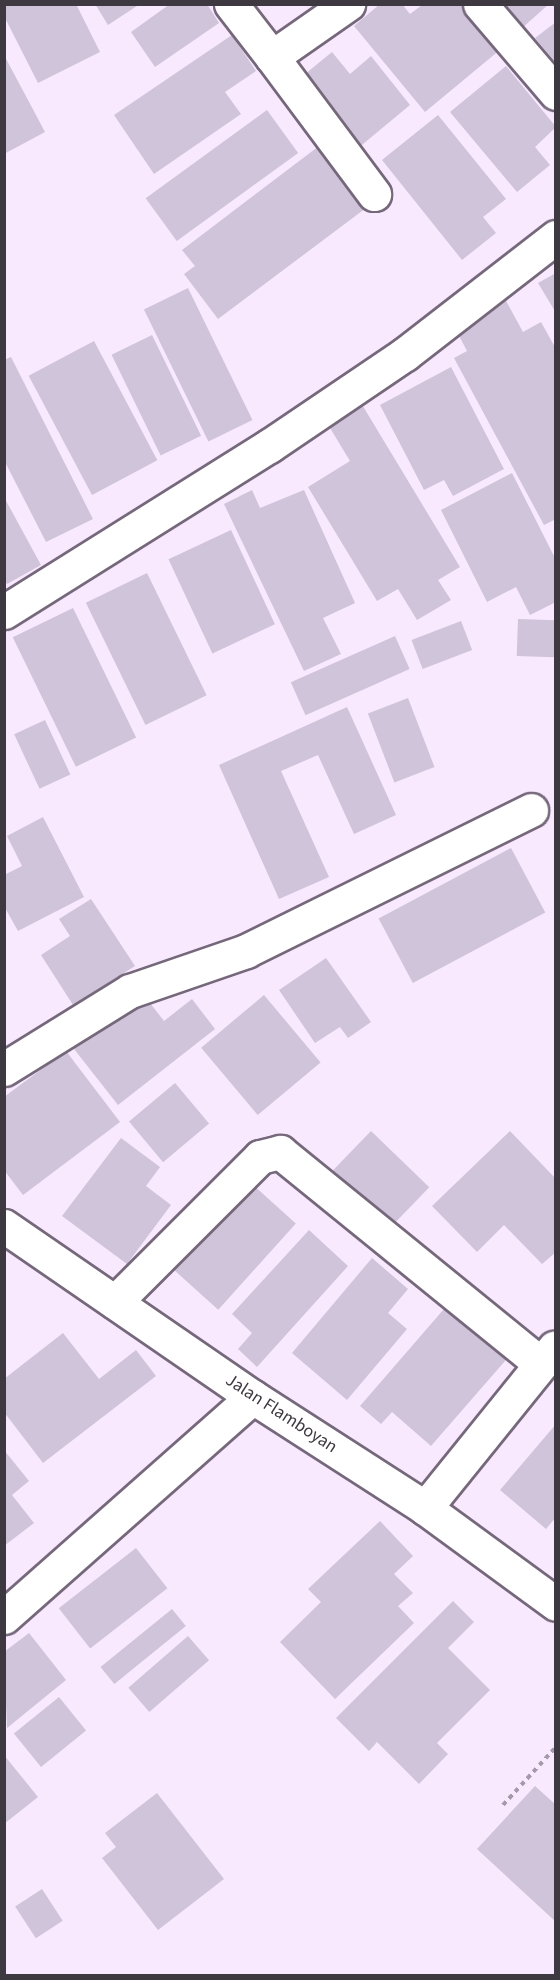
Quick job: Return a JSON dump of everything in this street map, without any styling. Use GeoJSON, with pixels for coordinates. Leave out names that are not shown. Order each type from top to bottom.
{"type":"FeatureCollection","features":[{"type":"Feature","properties":{"kind":"street"},"geometry":{"type":"LineString","coordinates":[[231,4],[374,194]]}},
{"type":"Feature","properties":{"kind":"street"},"geometry":{"type":"LineString","coordinates":[[272,57],[348,4]]}},
{"type":"Feature","properties":{"kind":"street"},"geometry":{"type":"LineString","coordinates":[[480,4],[555,93]]}},
{"type":"Feature","properties":{"kind":"street"},"geometry":{"type":"LineString","coordinates":[[4,612],[327,407],[405,354],[555,237]]}},
{"type":"Feature","properties":{"kind":"street"},"geometry":{"type":"LineString","coordinates":[[4,1070],[130,991],[246,951],[531,810]]}},
{"type":"Feature","properties":{"kind":"street"},"geometry":{"type":"LineString","coordinates":[[115,1302],[260,1157],[280,1152],[548,1355],[425,1508]]}},
{"type":"Feature","properties":{"kind":"street","name":"Jalan Flamboyan"},"geometry":{"type":"LineString","coordinates":[[4,1226],[253,1397],[425,1508],[555,1604]]}},
{"type":"Feature","properties":{"kind":"street"},"geometry":{"type":"LineString","coordinates":[[4,1617],[253,1397]]}},
{"type":"Feature","properties":{"kind":"path"},"geometry":{"type":"LineString","coordinates":[[503,1805],[555,1747]]}},
{"type":"Feature","properties":{"kind":"building"},"geometry":{"type":"Polygon","coordinates":[[[4,4],[76,4],[100,52],[38,83],[4,16],[4,4]]]}},
{"type":"Feature","properties":{"kind":"building"},"geometry":{"type":"Polygon","coordinates":[[[95,4],[140,4],[108,25],[95,4]]]}},
{"type":"Feature","properties":{"kind":"building"},"geometry":{"type":"Polygon","coordinates":[[[170,4],[207,4],[219,23],[155,67],[131,32],[170,4]]]}},
{"type":"Feature","properties":{"kind":"building"},"geometry":{"type":"Polygon","coordinates":[[[380,4],[402,4],[410,14],[422,5],[464,5],[501,49],[425,112],[354,26],[380,4]]]}},
{"type":"Feature","properties":{"kind":"building"},"geometry":{"type":"Polygon","coordinates":[[[500,4],[549,4],[521,29],[500,4]]]}},
{"type":"Feature","properties":{"kind":"building"},"geometry":{"type":"Polygon","coordinates":[[[556,22],[556,63],[535,38],[556,22]]]}},
{"type":"Feature","properties":{"kind":"building"},"geometry":{"type":"Polygon","coordinates":[[[232,35],[256,71],[225,92],[241,114],[154,174],[114,115],[232,35]]]}},
{"type":"Feature","properties":{"kind":"building"},"geometry":{"type":"Polygon","coordinates":[[[332,52],[350,74],[371,56],[410,105],[357,149],[299,79],[332,52]]]}},
{"type":"Feature","properties":{"kind":"building"},"geometry":{"type":"Polygon","coordinates":[[[4,55],[45,132],[4,154],[4,55]]]}},
{"type":"Feature","properties":{"kind":"building"},"geometry":{"type":"Polygon","coordinates":[[[506,66],[556,127],[535,147],[550,165],[517,192],[450,112],[506,66]]]}},
{"type":"Feature","properties":{"kind":"building"},"geometry":{"type":"Polygon","coordinates":[[[267,110],[298,153],[177,241],[146,198],[267,110]]]}},
{"type":"Feature","properties":{"kind":"building"},"geometry":{"type":"Polygon","coordinates":[[[438,115],[506,199],[483,217],[496,233],[462,260],[382,160],[438,115]]]}},
{"type":"Feature","properties":{"kind":"building"},"geometry":{"type":"Polygon","coordinates":[[[319,146],[366,208],[218,319],[184,274],[195,266],[182,250],[319,146]]]}},
{"type":"Feature","properties":{"kind":"building"},"geometry":{"type":"Polygon","coordinates":[[[556,273],[556,313],[538,283],[556,273]]]}},
{"type":"Feature","properties":{"kind":"building"},"geometry":{"type":"Polygon","coordinates":[[[188,288],[252,420],[208,442],[144,309],[188,288]]]}},
{"type":"Feature","properties":{"kind":"building"},"geometry":{"type":"Polygon","coordinates":[[[505,299],[523,332],[541,322],[556,349],[556,519],[544,525],[454,358],[467,351],[454,326],[505,299]]]}},
{"type":"Feature","properties":{"kind":"building"},"geometry":{"type":"Polygon","coordinates":[[[152,335],[201,436],[161,455],[112,355],[152,335]]]}},
{"type":"Feature","properties":{"kind":"building"},"geometry":{"type":"Polygon","coordinates":[[[94,341],[157,460],[92,495],[29,376],[94,341]]]}},
{"type":"Feature","properties":{"kind":"building"},"geometry":{"type":"Polygon","coordinates":[[[11,357],[93,519],[46,542],[4,460],[4,360],[11,357]]]}},
{"type":"Feature","properties":{"kind":"building"},"geometry":{"type":"Polygon","coordinates":[[[451,367],[504,469],[453,496],[444,480],[424,490],[380,405],[451,367]]]}},
{"type":"Feature","properties":{"kind":"building"},"geometry":{"type":"Polygon","coordinates":[[[361,403],[460,567],[438,580],[451,600],[417,620],[398,589],[377,601],[308,487],[350,461],[327,423],[361,403]]]}},
{"type":"Feature","properties":{"kind":"building"},"geometry":{"type":"Polygon","coordinates":[[[512,473],[556,560],[556,602],[530,615],[516,587],[487,602],[441,510],[512,473]]]}},
{"type":"Feature","properties":{"kind":"building"},"geometry":{"type":"Polygon","coordinates":[[[252,490],[260,508],[304,490],[355,603],[323,618],[341,654],[304,671],[224,504],[252,490]]]}},
{"type":"Feature","properties":{"kind":"building"},"geometry":{"type":"Polygon","coordinates":[[[4,497],[41,565],[7,584],[4,579],[4,497]]]}},
{"type":"Feature","properties":{"kind":"building"},"geometry":{"type":"Polygon","coordinates":[[[231,530],[275,624],[212,653],[168,559],[231,530]]]}},
{"type":"Feature","properties":{"kind":"building"},"geometry":{"type":"Polygon","coordinates":[[[147,573],[207,695],[146,725],[86,603],[147,573]]]}},
{"type":"Feature","properties":{"kind":"building"},"geometry":{"type":"Polygon","coordinates":[[[73,608],[136,737],[76,767],[13,637],[73,608]]]}},
{"type":"Feature","properties":{"kind":"building"},"geometry":{"type":"Polygon","coordinates":[[[518,619],[556,620],[555,657],[517,656],[518,619]]]}},
{"type":"Feature","properties":{"kind":"building"},"geometry":{"type":"Polygon","coordinates":[[[461,621],[472,650],[423,669],[412,640],[461,621]]]}},
{"type":"Feature","properties":{"kind":"building"},"geometry":{"type":"Polygon","coordinates":[[[395,636],[410,669],[305,715],[291,682],[395,636]]]}},
{"type":"Feature","properties":{"kind":"building"},"geometry":{"type":"Polygon","coordinates":[[[408,698],[435,767],[394,782],[368,713],[408,698]]]}},
{"type":"Feature","properties":{"kind":"building"},"geometry":{"type":"Polygon","coordinates":[[[347,707],[396,815],[354,834],[318,755],[281,771],[329,877],[279,899],[219,765],[347,707]]]}},
{"type":"Feature","properties":{"kind":"building"},"geometry":{"type":"Polygon","coordinates":[[[45,720],[70,774],[40,789],[14,734],[45,720]]]}},
{"type":"Feature","properties":{"kind":"building"},"geometry":{"type":"Polygon","coordinates":[[[43,817],[84,897],[18,931],[4,906],[4,875],[22,866],[7,836],[43,817]]]}},
{"type":"Feature","properties":{"kind":"building"},"geometry":{"type":"Polygon","coordinates":[[[511,848],[545,912],[413,983],[379,918],[511,848]]]}},
{"type":"Feature","properties":{"kind":"building"},"geometry":{"type":"Polygon","coordinates":[[[91,899],[135,966],[73,1005],[41,955],[70,936],[59,919],[91,899]]]}},
{"type":"Feature","properties":{"kind":"building"},"geometry":{"type":"Polygon","coordinates":[[[326,958],[371,1022],[348,1038],[340,1027],[315,1043],[279,990],[326,958]]]}},
{"type":"Feature","properties":{"kind":"building"},"geometry":{"type":"Polygon","coordinates":[[[143,994],[164,1021],[192,999],[215,1029],[118,1105],[74,1049],[143,994]]]}},
{"type":"Feature","properties":{"kind":"building"},"geometry":{"type":"Polygon","coordinates":[[[264,995],[321,1062],[258,1115],[201,1048],[264,995]]]}},
{"type":"Feature","properties":{"kind":"building"},"geometry":{"type":"Polygon","coordinates":[[[66,1051],[120,1122],[23,1195],[4,1170],[4,1097],[66,1051]]]}},
{"type":"Feature","properties":{"kind":"building"},"geometry":{"type":"Polygon","coordinates":[[[175,1083],[209,1124],[163,1162],[129,1122],[175,1083]]]}},
{"type":"Feature","properties":{"kind":"building"},"geometry":{"type":"Polygon","coordinates":[[[371,1131],[429,1187],[390,1228],[332,1171],[371,1131]]]}},
{"type":"Feature","properties":{"kind":"building"},"geometry":{"type":"Polygon","coordinates":[[[510,1131],[556,1179],[556,1252],[542,1264],[504,1225],[477,1252],[432,1206],[510,1131]]]}},
{"type":"Feature","properties":{"kind":"building"},"geometry":{"type":"Polygon","coordinates":[[[121,1138],[160,1167],[146,1186],[171,1205],[127,1264],[62,1216],[121,1138]]]}},
{"type":"Feature","properties":{"kind":"building"},"geometry":{"type":"Polygon","coordinates":[[[252,1184],[296,1223],[218,1310],[174,1270],[252,1184]]]}},
{"type":"Feature","properties":{"kind":"building"},"geometry":{"type":"Polygon","coordinates":[[[309,1230],[348,1266],[257,1367],[238,1349],[252,1333],[232,1314],[309,1230]]]}},
{"type":"Feature","properties":{"kind":"building"},"geometry":{"type":"Polygon","coordinates":[[[372,1258],[408,1289],[388,1313],[407,1329],[347,1400],[292,1353],[372,1258]]]}},
{"type":"Feature","properties":{"kind":"building"},"geometry":{"type":"Polygon","coordinates":[[[450,1302],[511,1354],[431,1446],[392,1412],[381,1424],[360,1406],[450,1302]]]}},
{"type":"Feature","properties":{"kind":"building"},"geometry":{"type":"Polygon","coordinates":[[[63,1333],[99,1379],[136,1350],[156,1376],[43,1463],[4,1412],[4,1379],[63,1333]]]}},
{"type":"Feature","properties":{"kind":"building"},"geometry":{"type":"Polygon","coordinates":[[[556,1424],[556,1517],[546,1529],[500,1490],[556,1424]]]}},
{"type":"Feature","properties":{"kind":"building"},"geometry":{"type":"Polygon","coordinates":[[[4,1450],[29,1481],[12,1495],[34,1523],[4,1546],[4,1450]]]}},
{"type":"Feature","properties":{"kind":"building"},"geometry":{"type":"Polygon","coordinates":[[[380,1521],[413,1556],[394,1574],[413,1593],[398,1606],[414,1623],[335,1699],[280,1642],[321,1602],[308,1589],[380,1521]]]}},
{"type":"Feature","properties":{"kind":"building"},"geometry":{"type":"Polygon","coordinates":[[[136,1548],[167,1588],[90,1649],[59,1608],[136,1548]]]}},
{"type":"Feature","properties":{"kind":"building"},"geometry":{"type":"Polygon","coordinates":[[[453,1601],[474,1622],[448,1648],[490,1690],[437,1743],[448,1754],[419,1784],[377,1742],[369,1751],[336,1718],[453,1601]]]}},
{"type":"Feature","properties":{"kind":"building"},"geometry":{"type":"Polygon","coordinates":[[[172,1609],[186,1626],[114,1684],[101,1667],[172,1609]]]}},
{"type":"Feature","properties":{"kind":"building"},"geometry":{"type":"Polygon","coordinates":[[[29,1633],[66,1680],[7,1728],[4,1652],[29,1633]]]}},
{"type":"Feature","properties":{"kind":"building"},"geometry":{"type":"Polygon","coordinates":[[[188,1636],[209,1660],[149,1712],[128,1688],[188,1636]]]}},
{"type":"Feature","properties":{"kind":"building"},"geometry":{"type":"Polygon","coordinates":[[[59,1697],[86,1730],[41,1767],[14,1734],[59,1697]]]}},
{"type":"Feature","properties":{"kind":"building"},"geometry":{"type":"Polygon","coordinates":[[[4,1755],[38,1797],[4,1824],[4,1755]]]}},
{"type":"Feature","properties":{"kind":"building"},"geometry":{"type":"Polygon","coordinates":[[[535,1786],[556,1805],[556,1922],[477,1849],[535,1786]]]}},
{"type":"Feature","properties":{"kind":"building"},"geometry":{"type":"Polygon","coordinates":[[[157,1793],[224,1879],[158,1930],[102,1858],[116,1847],[105,1833],[157,1793]]]}},
{"type":"Feature","properties":{"kind":"building"},"geometry":{"type":"Polygon","coordinates":[[[42,1889],[63,1921],[36,1938],[15,1906],[42,1889]]]}}]}
